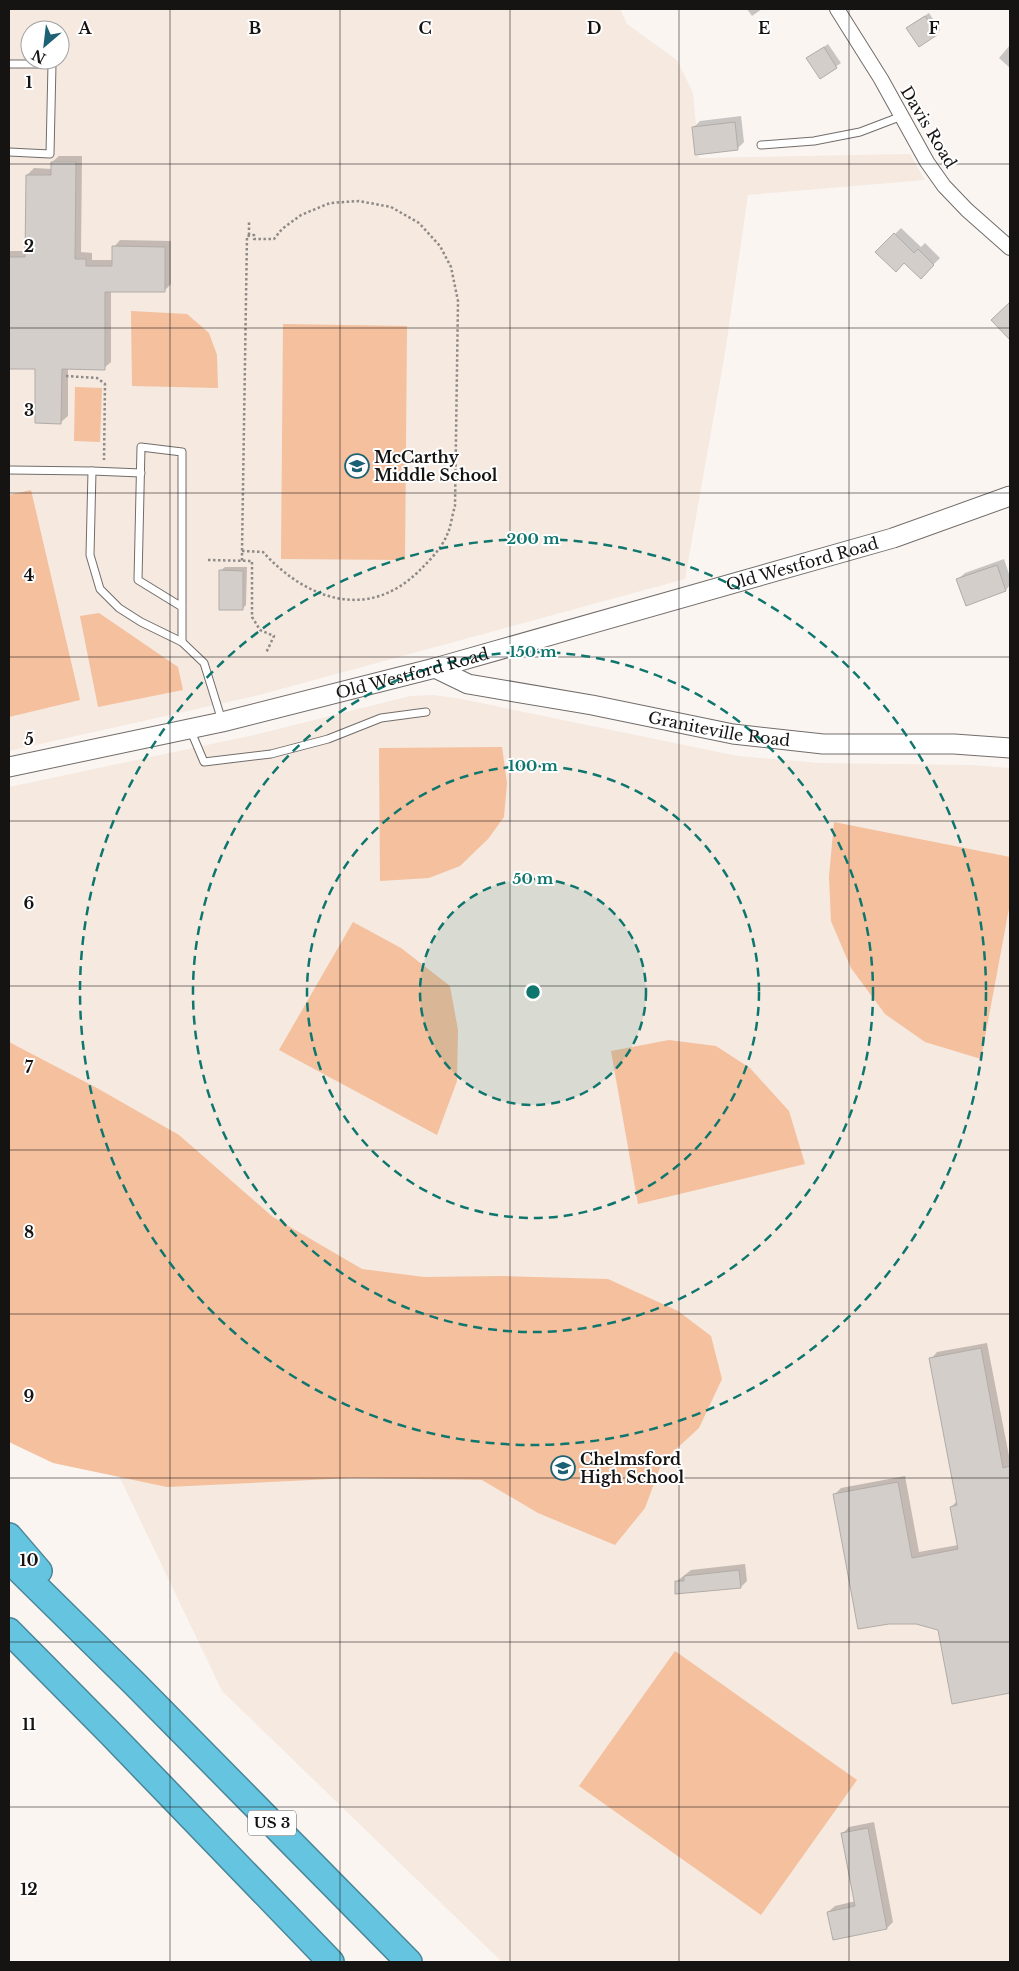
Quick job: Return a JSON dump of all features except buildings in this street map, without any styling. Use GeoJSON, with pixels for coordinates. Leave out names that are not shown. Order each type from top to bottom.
{"type":"FeatureCollection","features":[{"type":"Feature","properties":{"kind":"highway"},"geometry":{"type":"LineString","coordinates":[[9,1536],[134,1683]]}},
{"type":"Feature","properties":{"kind":"highway","name":"US 3"},"geometry":{"type":"LineString","coordinates":[[9,1560],[134,1683],[409,1962]]}},
{"type":"Feature","properties":{"kind":"highway"},"geometry":{"type":"LineString","coordinates":[[9,1631],[332,1962]]}},
{"type":"Feature","properties":{"kind":"highway"},"geometry":{"type":"LineString","coordinates":[[9,1653],[110,1733]]}},
{"type":"Feature","properties":{"kind":"main road","name":"Old Westford Road"},"geometry":{"type":"LineString","coordinates":[[9,767],[222,722],[435,668],[893,538],[1010,496]]}},
{"type":"Feature","properties":{"kind":"main road","name":"Graniteville Road"},"geometry":{"type":"LineString","coordinates":[[435,668],[468,684],[592,705],[733,734],[823,744],[954,744],[1010,748]]}},
{"type":"Feature","properties":{"kind":"street","name":"Davis Road"},"geometry":{"type":"LineString","coordinates":[[837,9],[902,116],[927,162],[944,186],[967,210],[1010,248]]}},
{"type":"Feature","properties":{"kind":"lane"},"geometry":{"type":"LineString","coordinates":[[9,64],[52,64],[50,154],[9,152]]}},
{"type":"Feature","properties":{"kind":"lane"},"geometry":{"type":"LineString","coordinates":[[761,145],[814,141],[851,134],[902,116]]}},
{"type":"Feature","properties":{"kind":"lane"},"geometry":{"type":"LineString","coordinates":[[182,607],[138,580],[141,447],[182,452],[182,607],[182,642]]}},
{"type":"Feature","properties":{"kind":"lane"},"geometry":{"type":"LineString","coordinates":[[9,470],[141,472]]}},
{"type":"Feature","properties":{"kind":"lane"},"geometry":{"type":"LineString","coordinates":[[92,470],[90,555],[100,589],[119,608],[141,622],[182,642],[204,663],[222,722]]}},
{"type":"Feature","properties":{"kind":"lane"},"geometry":{"type":"LineString","coordinates":[[190,729],[204,762],[271,754],[328,740],[382,718],[426,712]]}},
{"type":"Feature","properties":{"kind":"path"},"geometry":{"type":"LineString","coordinates":[[242,551],[263,552],[279,570],[298,584],[326,597],[359,600],[388,593],[411,578],[430,560],[447,535],[455,496],[458,301],[451,267],[440,246],[418,222],[391,207],[359,201],[330,203],[301,215],[282,229],[274,239],[254,239],[254,235],[249,235]]}},
{"type":"Feature","properties":{"kind":"path"},"geometry":{"type":"LineString","coordinates":[[242,561],[247,236],[249,235],[249,222]]}},
{"type":"Feature","properties":{"kind":"path"},"geometry":{"type":"LineString","coordinates":[[66,376],[97,378],[105,384],[104,462]]}},
{"type":"Feature","properties":{"kind":"path"},"geometry":{"type":"LineString","coordinates":[[208,560],[252,561],[252,617],[260,630],[274,636],[266,652]]}},
{"type":"Feature","properties":{"kind":"shaded area","name":"McCarthy Middle School"},"geometry":{"type":"Polygon","coordinates":[[[9,9],[620,9],[627,24],[677,60],[693,93],[699,158],[910,154],[925,180],[748,195],[725,353],[685,579],[259,695],[9,751],[9,9]]]}},
{"type":"Feature","properties":{"kind":"shaded area"},"geometry":{"type":"Polygon","coordinates":[[[131,311],[187,314],[209,333],[217,355],[218,388],[132,386],[131,311]]]}},
{"type":"Feature","properties":{"kind":"shaded area"},"geometry":{"type":"Polygon","coordinates":[[[283,324],[407,326],[405,560],[281,559],[283,324]]]}},
{"type":"Feature","properties":{"kind":"shaded area"},"geometry":{"type":"Polygon","coordinates":[[[75,387],[102,388],[100,442],[74,441],[75,387]]]}},
{"type":"Feature","properties":{"kind":"shaded area"},"geometry":{"type":"Polygon","coordinates":[[[31,490],[80,700],[9,717],[9,495],[31,490]]]}},
{"type":"Feature","properties":{"kind":"shaded area"},"geometry":{"type":"Polygon","coordinates":[[[99,613],[178,667],[183,690],[98,707],[80,616],[99,613]]]}},
{"type":"Feature","properties":{"kind":"shaded area","name":"Chelmsford High School"},"geometry":{"type":"Polygon","coordinates":[[[433,695],[456,698],[738,756],[819,763],[973,765],[1010,768],[1010,1962],[502,1962],[222,1691],[9,1246],[9,787],[254,735],[410,696],[433,695]]]}},
{"type":"Feature","properties":{"kind":"shaded area"},"geometry":{"type":"Polygon","coordinates":[[[502,747],[507,783],[504,817],[488,839],[460,866],[429,878],[380,881],[379,748],[502,747]]]}},
{"type":"Feature","properties":{"kind":"shaded area"},"geometry":{"type":"Polygon","coordinates":[[[834,822],[1010,857],[1010,903],[981,1059],[925,1042],[885,1014],[851,968],[831,921],[829,877],[834,822]]]}},
{"type":"Feature","properties":{"kind":"shaded area"},"geometry":{"type":"Polygon","coordinates":[[[353,922],[401,948],[450,986],[458,1030],[457,1081],[437,1135],[279,1050],[353,922]]]}},
{"type":"Feature","properties":{"kind":"shaded area"},"geometry":{"type":"Polygon","coordinates":[[[669,1040],[716,1046],[750,1068],[789,1111],[805,1164],[638,1204],[611,1051],[669,1040]]]}},
{"type":"Feature","properties":{"kind":"shaded area"},"geometry":{"type":"Polygon","coordinates":[[[9,1042],[97,1088],[179,1135],[273,1217],[362,1269],[424,1277],[501,1276],[608,1279],[678,1311],[711,1336],[722,1379],[699,1428],[662,1462],[645,1508],[615,1545],[538,1513],[482,1480],[352,1478],[167,1487],[53,1463],[9,1442],[9,1042]]]}},
{"type":"Feature","properties":{"kind":"shaded area"},"geometry":{"type":"Polygon","coordinates":[[[675,1651],[857,1780],[761,1915],[579,1786],[675,1651]]]}},
{"type":"Feature","properties":{"kind":"place","name":"McCarthy Middle School"},"geometry":{"type":"Point","coordinates":[357,466]}},
{"type":"Feature","properties":{"kind":"place","name":"Chelmsford High School"},"geometry":{"type":"Point","coordinates":[563,1468]}}]}
